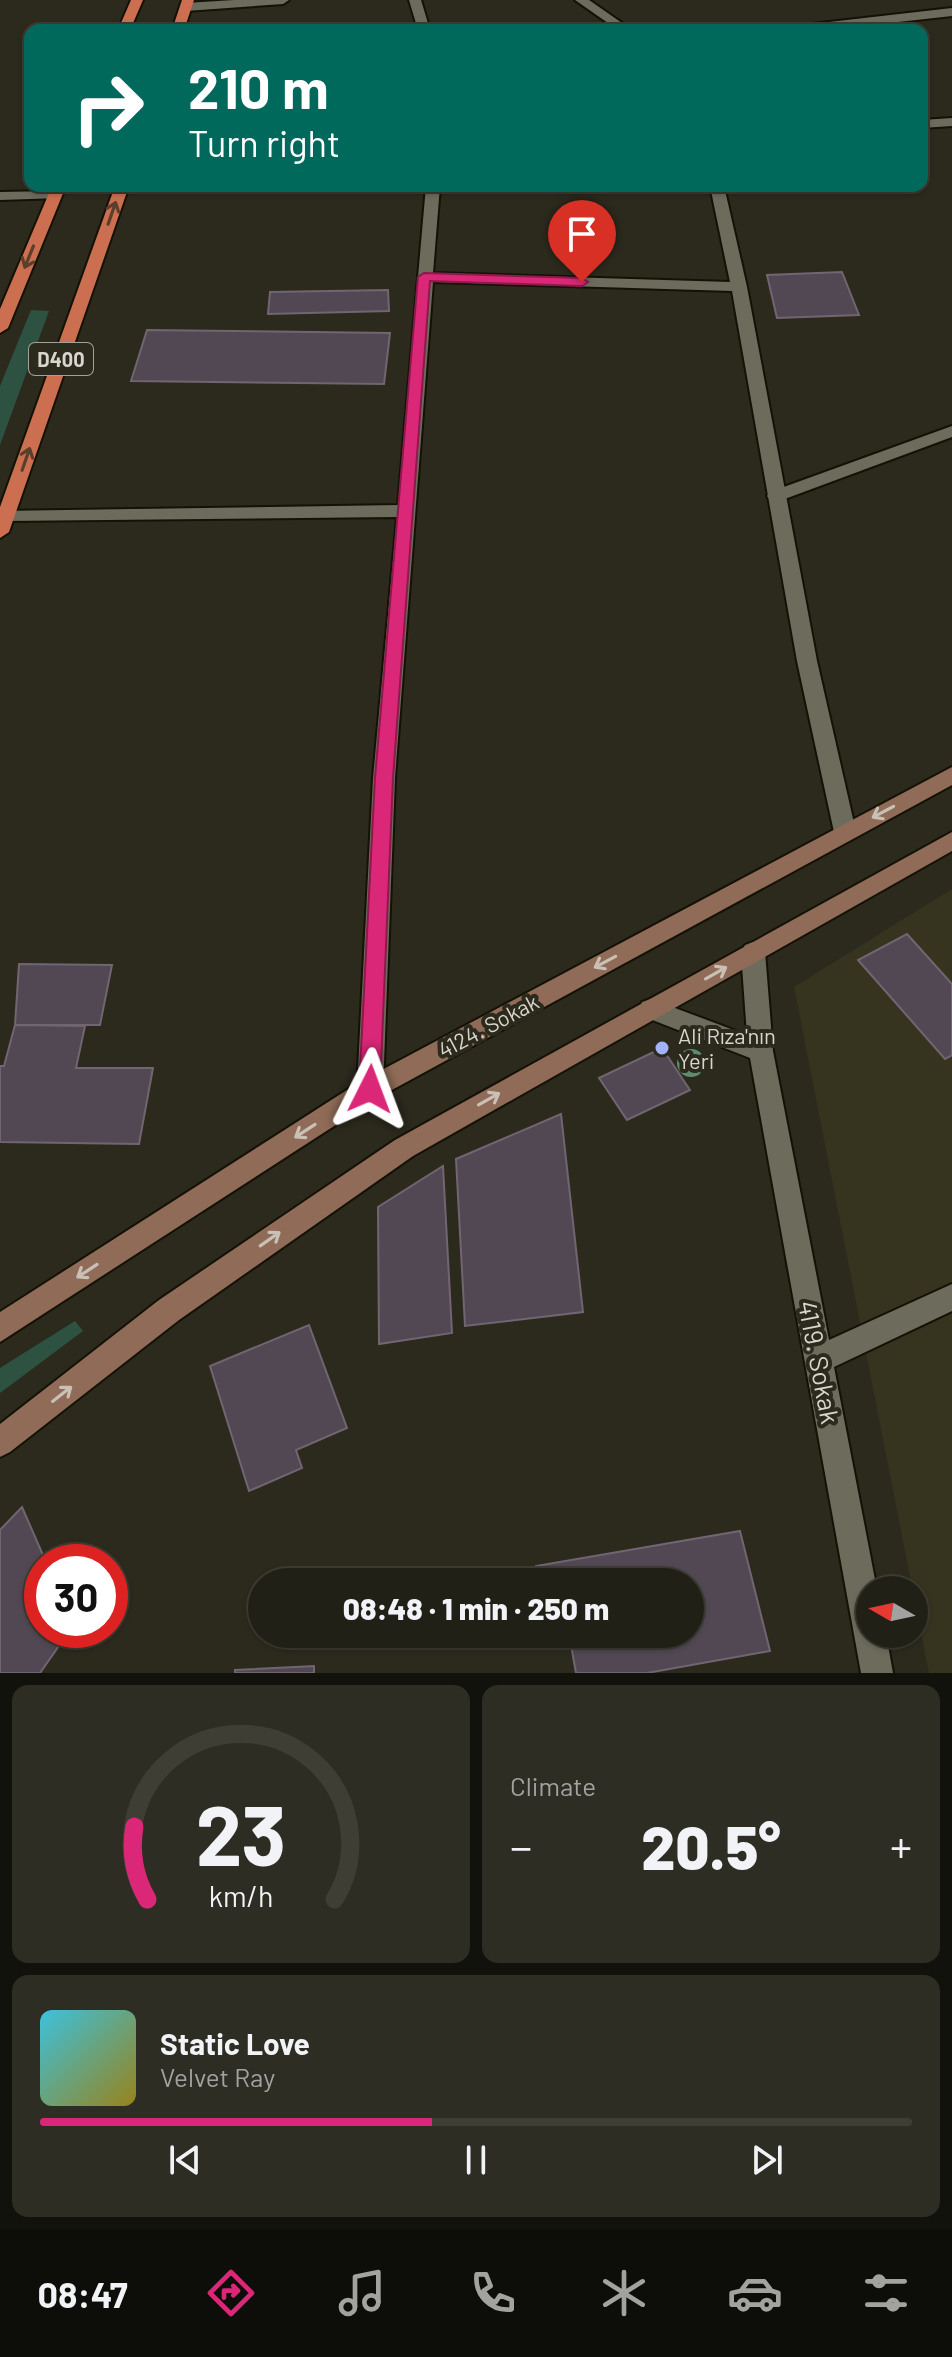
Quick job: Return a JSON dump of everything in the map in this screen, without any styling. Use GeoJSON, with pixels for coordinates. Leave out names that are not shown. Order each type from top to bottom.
{"type":"FeatureCollection","features":[{"type":"Feature","properties":{"kind":"highway"},"geometry":{"type":"LineString","coordinates":[[127,24],[137,0]]}},
{"type":"Feature","properties":{"kind":"highway"},"geometry":{"type":"LineString","coordinates":[[180,24],[187,4]]}},
{"type":"Feature","properties":{"kind":"highway","name":"D400"},"geometry":{"type":"LineString","coordinates":[[0,328],[57,192]]}},
{"type":"Feature","properties":{"kind":"highway","name":"D400"},"geometry":{"type":"LineString","coordinates":[[3,524],[120,192]]}},
{"type":"Feature","properties":{"kind":"main road","name":"4124. Sokak"},"geometry":{"type":"LineString","coordinates":[[0,1328],[370,1089],[952,775]]}},
{"type":"Feature","properties":{"kind":"main road"},"geometry":{"type":"LineString","coordinates":[[0,1442],[169,1310],[404,1148],[952,841]]}},
{"type":"Feature","properties":{"kind":"street"},"geometry":{"type":"LineString","coordinates":[[187,4],[283,0]]}},
{"type":"Feature","properties":{"kind":"street"},"geometry":{"type":"LineString","coordinates":[[415,0],[422,24]]}},
{"type":"Feature","properties":{"kind":"street"},"geometry":{"type":"LineString","coordinates":[[581,0],[617,24]]}},
{"type":"Feature","properties":{"kind":"street"},"geometry":{"type":"LineString","coordinates":[[847,24],[952,12]]}},
{"type":"Feature","properties":{"kind":"street"},"geometry":{"type":"LineString","coordinates":[[928,124],[952,122]]}},
{"type":"Feature","properties":{"kind":"street"},"geometry":{"type":"LineString","coordinates":[[0,196],[46,192]]}},
{"type":"Feature","properties":{"kind":"street"},"geometry":{"type":"LineString","coordinates":[[370,1089],[384,778],[432,192]]}},
{"type":"Feature","properties":{"kind":"street"},"geometry":{"type":"LineString","coordinates":[[718,192],[739,287],[807,661],[845,832]]}},
{"type":"Feature","properties":{"kind":"street"},"geometry":{"type":"LineString","coordinates":[[424,277],[739,287]]}},
{"type":"Feature","properties":{"kind":"street"},"geometry":{"type":"LineString","coordinates":[[776,496],[952,431]]}},
{"type":"Feature","properties":{"kind":"street"},"geometry":{"type":"LineString","coordinates":[[3,524],[405,511]]}},
{"type":"Feature","properties":{"kind":"street","name":"4119. Sokak"},"geometry":{"type":"LineString","coordinates":[[753,952],[761,1051],[877,1673]]}},
{"type":"Feature","properties":{"kind":"street"},"geometry":{"type":"LineString","coordinates":[[651,1009],[761,1051]]}},
{"type":"Feature","properties":{"kind":"street"},"geometry":{"type":"LineString","coordinates":[[819,1359],[952,1297]]}},
{"type":"Feature","properties":{"kind":"shaded area"},"geometry":{"type":"Polygon","coordinates":[[[952,889],[952,1673],[929,1673],[924,1648],[928,1648],[928,1576],[910,1576],[794,987],[952,889]]]}},
{"type":"Feature","properties":{"kind":"green space"},"geometry":{"type":"Polygon","coordinates":[[[31,310],[49,311],[0,445],[0,386],[31,310]]]}},
{"type":"Feature","properties":{"kind":"green space"},"geometry":{"type":"Polygon","coordinates":[[[75,1321],[83,1331],[0,1393],[0,1368],[75,1321]]]}},
{"type":"Feature","properties":{"kind":"building"},"geometry":{"type":"Polygon","coordinates":[[[842,272],[859,315],[777,318],[767,275],[842,272]]]}},
{"type":"Feature","properties":{"kind":"building"},"geometry":{"type":"Polygon","coordinates":[[[388,290],[389,311],[268,314],[270,292],[388,290]]]}},
{"type":"Feature","properties":{"kind":"building"},"geometry":{"type":"Polygon","coordinates":[[[147,330],[390,333],[384,384],[131,381],[147,330]]]}},
{"type":"Feature","properties":{"kind":"building"},"geometry":{"type":"Polygon","coordinates":[[[907,934],[952,984],[952,1055],[945,1059],[858,960],[907,934]]]}},
{"type":"Feature","properties":{"kind":"building"},"geometry":{"type":"Polygon","coordinates":[[[19,964],[112,965],[100,1025],[15,1025],[19,964]]]}},
{"type":"Feature","properties":{"kind":"building"},"geometry":{"type":"Polygon","coordinates":[[[15,1025],[85,1026],[76,1068],[153,1068],[139,1144],[0,1142],[0,1066],[4,1066],[15,1025]]]}},
{"type":"Feature","properties":{"kind":"building"},"geometry":{"type":"Polygon","coordinates":[[[662,1048],[690,1090],[627,1120],[599,1078],[662,1048]]]}},
{"type":"Feature","properties":{"kind":"building"},"geometry":{"type":"Polygon","coordinates":[[[561,1114],[583,1312],[465,1326],[456,1159],[561,1114]]]}},
{"type":"Feature","properties":{"kind":"building"},"geometry":{"type":"Polygon","coordinates":[[[443,1166],[452,1333],[379,1344],[378,1207],[443,1166]]]}},
{"type":"Feature","properties":{"kind":"building"},"geometry":{"type":"Polygon","coordinates":[[[309,1325],[347,1428],[296,1450],[302,1468],[249,1491],[210,1366],[309,1325]]]}},
{"type":"Feature","properties":{"kind":"building"},"geometry":{"type":"Polygon","coordinates":[[[22,1507],[38,1544],[24,1544],[24,1648],[57,1648],[40,1673],[0,1673],[0,1530],[22,1507]]]}},
{"type":"Feature","properties":{"kind":"building"},"geometry":{"type":"Polygon","coordinates":[[[740,1531],[770,1651],[647,1673],[576,1673],[572,1648],[704,1648],[704,1568],[536,1566],[740,1531]]]}},
{"type":"Feature","properties":{"kind":"building"},"geometry":{"type":"Polygon","coordinates":[[[314,1666],[314,1673],[235,1673],[235,1670],[314,1666]]]}},
{"type":"Feature","properties":{"kind":"place","name":"Ali Rıza'nın Yeri"},"geometry":{"type":"Point","coordinates":[662,1048]}},
{"type":"Feature","properties":{"kind":"route"},"geometry":{"type":"LineString","coordinates":[[370,1089],[384,778],[424,277],[582,282]]}}]}
